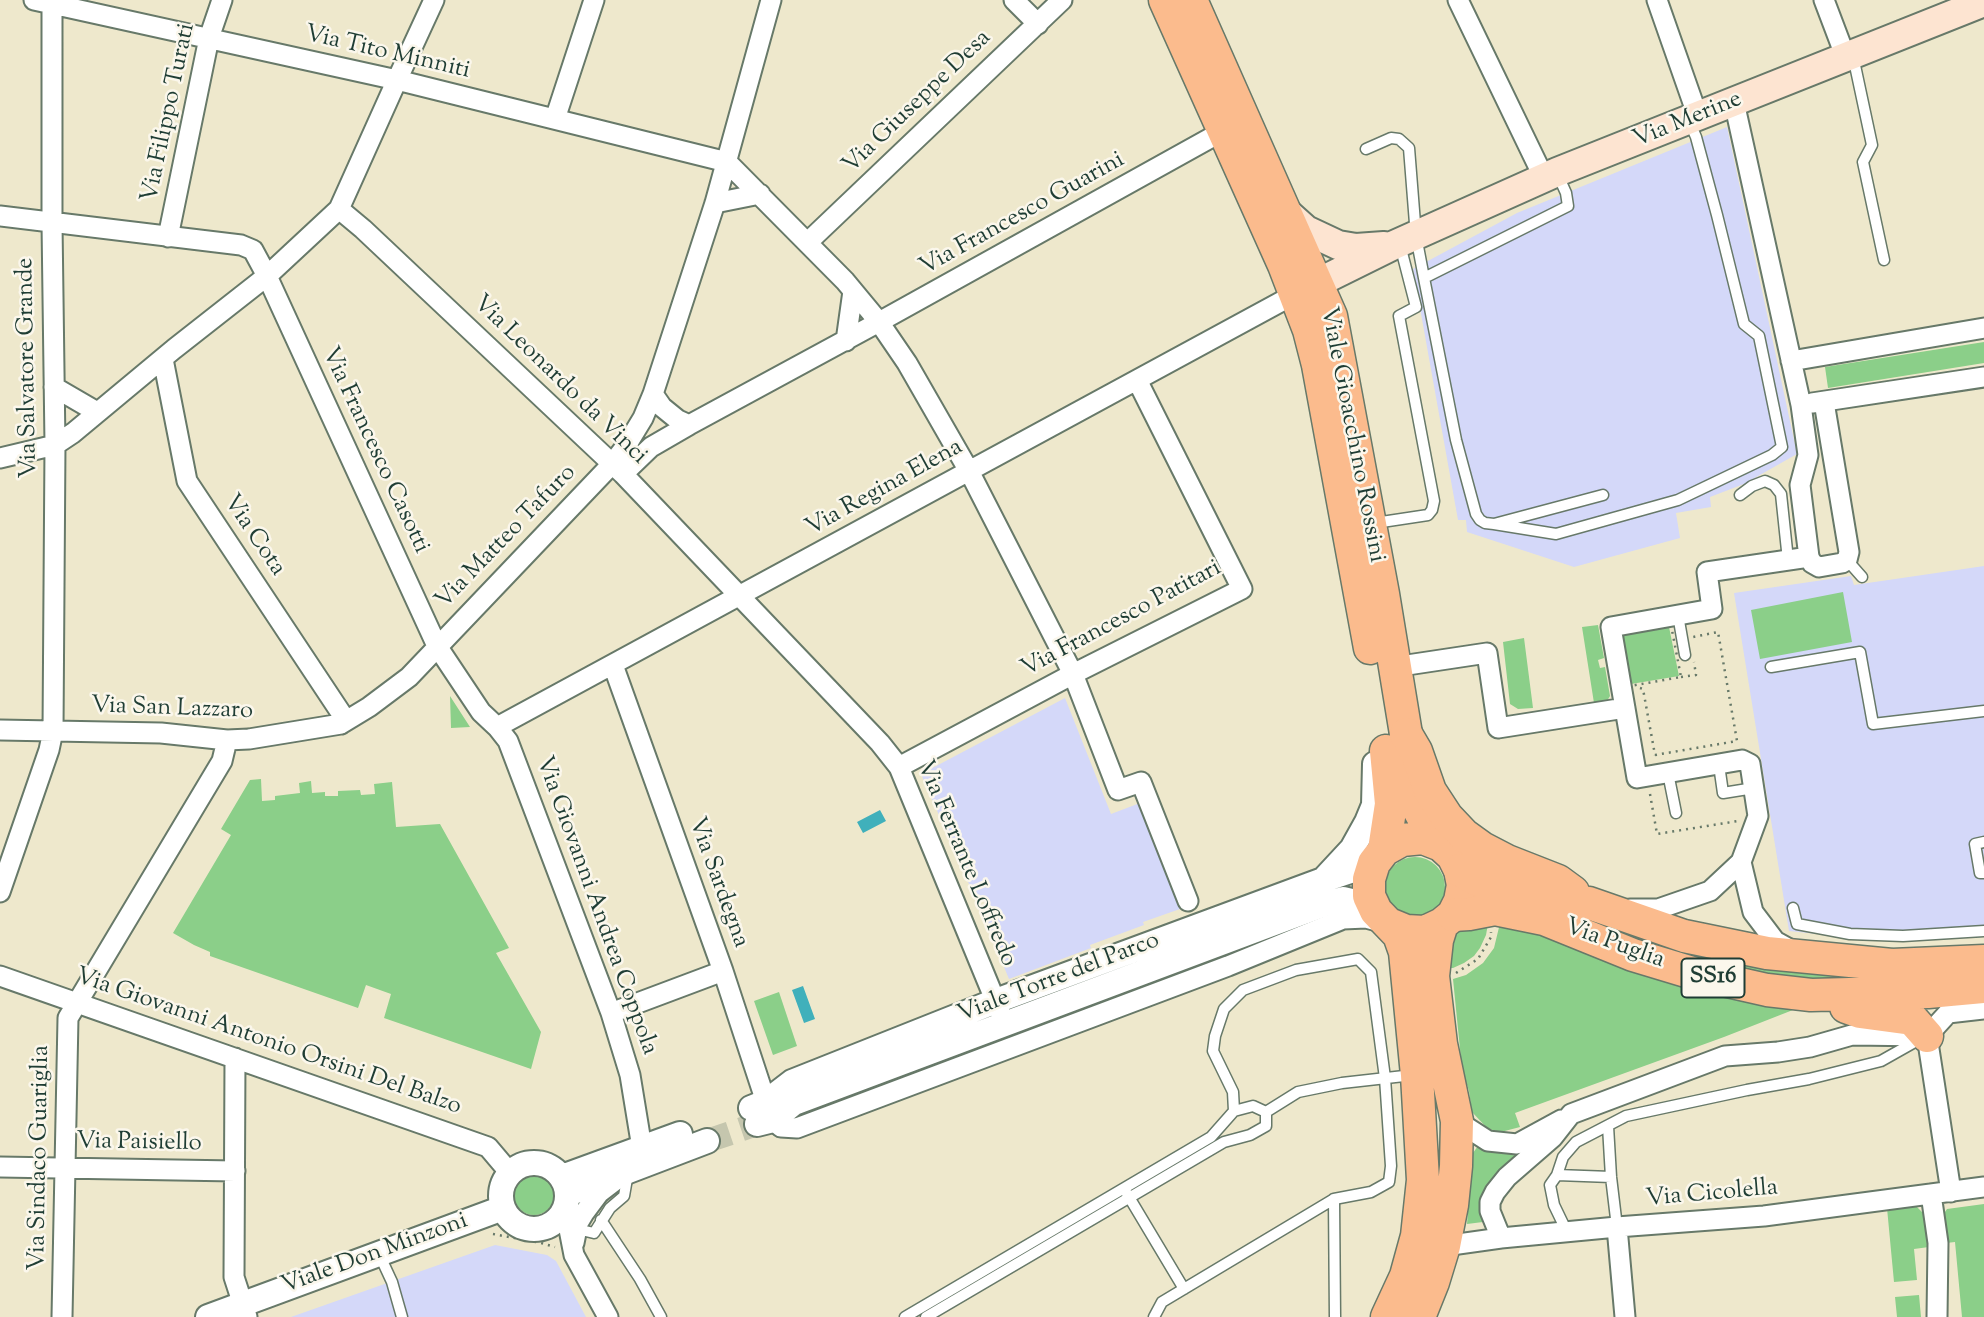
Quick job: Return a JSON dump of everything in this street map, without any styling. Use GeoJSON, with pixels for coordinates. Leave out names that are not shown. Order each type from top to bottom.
{"type":"FeatureCollection","features":[{"type":"Feature","properties":{"kind":"main road","name":"Viale Gioacchino Rossini"},"geometry":{"type":"LineString","coordinates":[[1165,0],[1223,131],[1307,288],[1333,324],[1371,523],[1394,667],[1395,735],[1391,804],[1379,856],[1369,879],[1369,896],[1383,918],[1399,934],[1405,952],[1418,1075],[1423,1180],[1417,1236],[1406,1276],[1387,1317]]}},
{"type":"Feature","properties":{"kind":"main road","name":"Viale Gioacchino Rossini"},"geometry":{"type":"LineString","coordinates":[[1191,0],[1287,213],[1307,288],[1309,330],[1318,365],[1370,647],[1407,769],[1413,799],[1423,819],[1451,858]]}},
{"type":"Feature","properties":{"kind":"main road","name":"Via Merine"},"geometry":{"type":"LineString","coordinates":[[1307,288],[1403,241],[1551,175],[1850,57],[1954,7],[1984,2]]}},
{"type":"Feature","properties":{"kind":"main road","name":"Via Merine"},"geometry":{"type":"LineString","coordinates":[[1287,213],[1306,230],[1338,245],[1356,248],[1403,241]]}},
{"type":"Feature","properties":{"kind":"main road","name":"SS16"},"geometry":{"type":"LineString","coordinates":[[1395,735],[1416,751],[1430,791],[1447,817],[1464,835],[1482,848],[1558,881],[1600,906]]}},
{"type":"Feature","properties":{"kind":"main road"},"geometry":{"type":"LineString","coordinates":[[1379,856],[1402,840],[1423,838],[1451,858],[1463,885],[1460,901],[1437,940],[1433,976],[1441,1044],[1457,1121],[1456,1167],[1444,1247],[1419,1317]]}},
{"type":"Feature","properties":{"kind":"main road","name":"Via Puglia"},"geometry":{"type":"LineString","coordinates":[[1451,858],[1474,878],[1500,889],[1600,906],[1684,936],[1767,953],[1892,965],[1984,961]]}},
{"type":"Feature","properties":{"kind":"main road","name":"Via Puglia"},"geometry":{"type":"LineString","coordinates":[[1447,920],[1495,909],[1544,919],[1633,955],[1696,974],[1767,990],[1811,995],[1928,992],[1984,987]]}},
{"type":"Feature","properties":{"kind":"main road"},"geometry":{"type":"LineString","coordinates":[[1383,918],[1406,931],[1415,932],[1424,932],[1447,920]]}},
{"type":"Feature","properties":{"kind":"main road"},"geometry":{"type":"LineString","coordinates":[[1811,995],[1860,1012],[1912,1018],[1927,1036]]}},
{"type":"Feature","properties":{"kind":"street","name":"Via Filippo Turati"},"geometry":{"type":"LineString","coordinates":[[168,237],[209,38],[222,0]]}},
{"type":"Feature","properties":{"kind":"street"},"geometry":{"type":"LineString","coordinates":[[0,458],[55,445],[74,433],[267,276],[339,209],[435,0]]}},
{"type":"Feature","properties":{"kind":"street"},"geometry":{"type":"LineString","coordinates":[[555,119],[594,0]]}},
{"type":"Feature","properties":{"kind":"street"},"geometry":{"type":"LineString","coordinates":[[1014,0],[1038,24]]}},
{"type":"Feature","properties":{"kind":"street","name":"Via Giuseppe Desa"},"geometry":{"type":"LineString","coordinates":[[808,242],[1062,0]]}},
{"type":"Feature","properties":{"kind":"street"},"geometry":{"type":"LineString","coordinates":[[1458,0],[1551,175]]}},
{"type":"Feature","properties":{"kind":"street"},"geometry":{"type":"LineString","coordinates":[[1657,0],[1694,119]]}},
{"type":"Feature","properties":{"kind":"street"},"geometry":{"type":"LineString","coordinates":[[1824,0],[1850,57]]}},
{"type":"Feature","properties":{"kind":"street","name":"Via Tito Minniti"},"geometry":{"type":"LineString","coordinates":[[43,2],[397,80],[727,162]]}},
{"type":"Feature","properties":{"kind":"street","name":"Via Salvatore Grande"},"geometry":{"type":"LineString","coordinates":[[0,892],[49,750],[53,731],[55,445],[52,223],[43,2]]}},
{"type":"Feature","properties":{"kind":"street"},"geometry":{"type":"LineString","coordinates":[[617,469],[653,394],[715,203],[765,2]]}},
{"type":"Feature","properties":{"kind":"street"},"geometry":{"type":"LineString","coordinates":[[1734,103],[1801,405],[1808,455],[1800,485],[1809,557],[1812,563],[1819,567],[1842,564],[1847,560],[1849,552],[1824,402]]}},
{"type":"Feature","properties":{"kind":"street","name":"Via Francesco Guarini"},"geometry":{"type":"LineString","coordinates":[[617,469],[689,425],[846,341],[1223,131]]}},
{"type":"Feature","properties":{"kind":"street"},"geometry":{"type":"LineString","coordinates":[[727,162],[853,291],[879,322],[934,408],[1073,674],[1118,790],[1141,782],[1188,901]]}},
{"type":"Feature","properties":{"kind":"street"},"geometry":{"type":"LineString","coordinates":[[715,203],[760,194]]}},
{"type":"Feature","properties":{"kind":"street","name":"Via Leonardo da Vinci"},"geometry":{"type":"LineString","coordinates":[[339,209],[617,469],[739,596]]}},
{"type":"Feature","properties":{"kind":"street","name":"Via Francesco Casotti"},"geometry":{"type":"LineString","coordinates":[[0,216],[241,245],[253,250],[437,646],[481,712],[497,727]]}},
{"type":"Feature","properties":{"kind":"street","name":"Via Regina Elena"},"geometry":{"type":"LineString","coordinates":[[497,727],[1307,288]]}},
{"type":"Feature","properties":{"kind":"street"},"geometry":{"type":"LineString","coordinates":[[846,341],[853,291]]}},
{"type":"Feature","properties":{"kind":"street"},"geometry":{"type":"LineString","coordinates":[[1791,361],[1984,328]]}},
{"type":"Feature","properties":{"kind":"street","name":"Via Cota"},"geometry":{"type":"LineString","coordinates":[[163,359],[187,481],[341,713],[341,724]]}},
{"type":"Feature","properties":{"kind":"street"},"geometry":{"type":"LineString","coordinates":[[1801,405],[1984,377]]}},
{"type":"Feature","properties":{"kind":"street","name":"Via Francesco Patitari"},"geometry":{"type":"LineString","coordinates":[[899,767],[1073,674],[1242,589],[1137,380]]}},
{"type":"Feature","properties":{"kind":"street"},"geometry":{"type":"LineString","coordinates":[[54,387],[97,412]]}},
{"type":"Feature","properties":{"kind":"street"},"geometry":{"type":"LineString","coordinates":[[653,394],[662,407],[689,425]]}},
{"type":"Feature","properties":{"kind":"street","name":"Via Matteo Tafuro"},"geometry":{"type":"LineString","coordinates":[[341,724],[409,677],[437,646],[617,469]]}},
{"type":"Feature","properties":{"kind":"street"},"geometry":{"type":"LineString","coordinates":[[1600,906],[1658,909],[1710,891],[1741,862],[1758,816],[1750,764],[1742,760],[1637,778],[1611,627],[1712,609],[1707,572],[1809,557]]}},
{"type":"Feature","properties":{"kind":"street","name":"Via Ferrante Loffredo"},"geometry":{"type":"LineString","coordinates":[[739,596],[880,743],[899,767],[1001,1013]]}},
{"type":"Feature","properties":{"kind":"street"},"geometry":{"type":"LineString","coordinates":[[1394,667],[1487,653],[1498,728],[1625,708]]}},
{"type":"Feature","properties":{"kind":"street","name":"Via Sardegna"},"geometry":{"type":"LineString","coordinates":[[612,665],[723,971],[762,1114]]}},
{"type":"Feature","properties":{"kind":"street","name":"Via San Lazzaro"},"geometry":{"type":"LineString","coordinates":[[0,730],[161,733],[227,740],[341,724]]}},
{"type":"Feature","properties":{"kind":"street","name":"Via Giovanni Andrea Coppola"},"geometry":{"type":"LineString","coordinates":[[497,727],[508,741],[611,1013],[630,1075],[642,1148]]}},
{"type":"Feature","properties":{"kind":"street"},"geometry":{"type":"LineString","coordinates":[[1323,880],[1352,849],[1367,822],[1374,804],[1375,759],[1395,735]]}},
{"type":"Feature","properties":{"kind":"street","name":"Via Sindaco Guariglia"},"geometry":{"type":"LineString","coordinates":[[62,1317],[68,1018],[222,761],[227,740]]}},
{"type":"Feature","properties":{"kind":"street","name":"Viale Torre del Parco"},"geometry":{"type":"LineString","coordinates":[[1001,1013],[1379,856]]}},
{"type":"Feature","properties":{"kind":"street"},"geometry":{"type":"LineString","coordinates":[[1741,862],[1753,912],[1775,941],[1806,957]]}},
{"type":"Feature","properties":{"kind":"street","name":"Viale Torre del Parco"},"geometry":{"type":"LineString","coordinates":[[1343,899],[1360,903],[1383,918],[1343,919],[1228,966],[797,1128],[781,1127],[762,1114],[792,1082],[1325,904],[1343,899]]}},
{"type":"Feature","properties":{"kind":"street"},"geometry":{"type":"LineString","coordinates":[[611,1013],[723,971]]}},
{"type":"Feature","properties":{"kind":"street","name":"Via Giovanni Antonio Orsini Del Balzo"},"geometry":{"type":"LineString","coordinates":[[0,975],[488,1147],[510,1173]]}},
{"type":"Feature","properties":{"kind":"street"},"geometry":{"type":"LineString","coordinates":[[1457,1121],[1488,1141],[1517,1144],[1571,1114],[1725,1056],[1788,1051],[1852,1035],[1927,1036],[1948,1013],[1984,1009]]}},
{"type":"Feature","properties":{"kind":"street"},"geometry":{"type":"LineString","coordinates":[[1927,1036],[1951,1192]]}},
{"type":"Feature","properties":{"kind":"street"},"geometry":{"type":"LineString","coordinates":[[235,1058],[234,1277],[244,1311]]}},
{"type":"Feature","properties":{"kind":"street"},"geometry":{"type":"LineString","coordinates":[[1501,1238],[1490,1211],[1490,1202],[1495,1192],[1507,1177],[1553,1137],[1571,1114]]}},
{"type":"Feature","properties":{"kind":"street"},"geometry":{"type":"LineString","coordinates":[[568,1202],[704,1134],[642,1148],[568,1202],[554,1223],[538,1229],[517,1225],[510,1220],[503,1208],[501,1193],[505,1180],[521,1165],[533,1162],[556,1170],[568,1202],[568,1255],[608,1317]]}},
{"type":"Feature","properties":{"kind":"street","name":"Via Paisiello"},"geometry":{"type":"LineString","coordinates":[[0,1167],[235,1171]]}},
{"type":"Feature","properties":{"kind":"street"},"geometry":{"type":"LineString","coordinates":[[568,1202],[584,1213],[608,1185],[628,1172]]}},
{"type":"Feature","properties":{"kind":"street","name":"Via Cicolella"},"geometry":{"type":"LineString","coordinates":[[1444,1247],[1501,1238],[1764,1216],[1984,1187]]}},
{"type":"Feature","properties":{"kind":"street"},"geometry":{"type":"LineString","coordinates":[[1931,1194],[1938,1242],[1937,1317]]}},
{"type":"Feature","properties":{"kind":"street","name":"Viale Don Minzoni"},"geometry":{"type":"LineString","coordinates":[[208,1317],[244,1311],[379,1254],[503,1208]]}},
{"type":"Feature","properties":{"kind":"street"},"geometry":{"type":"LineString","coordinates":[[1617,1227],[1625,1317]]}},
{"type":"Feature","properties":{"kind":"lane"},"geometry":{"type":"LineString","coordinates":[[1850,57],[1872,145],[1863,162],[1884,260]]}},
{"type":"Feature","properties":{"kind":"lane"},"geometry":{"type":"LineString","coordinates":[[1403,241],[1424,278],[1451,415],[1476,514],[1480,520],[1556,534],[1678,500],[1772,455],[1782,447],[1759,336],[1744,324],[1696,139],[1694,119]]}},
{"type":"Feature","properties":{"kind":"lane"},"geometry":{"type":"LineString","coordinates":[[1366,149],[1391,138],[1399,139],[1409,148],[1403,241],[1416,307],[1399,316],[1434,501],[1433,510],[1428,515],[1371,523]]}},
{"type":"Feature","properties":{"kind":"lane"},"geometry":{"type":"LineString","coordinates":[[1424,278],[1568,206],[1566,193],[1551,175]]}},
{"type":"Feature","properties":{"kind":"lane"},"geometry":{"type":"LineString","coordinates":[[1740,495],[1765,481],[1774,485],[1781,494],[1788,560]]}},
{"type":"Feature","properties":{"kind":"lane"},"geometry":{"type":"LineString","coordinates":[[1494,524],[1603,495]]}},
{"type":"Feature","properties":{"kind":"lane"},"geometry":{"type":"LineString","coordinates":[[1847,560],[1862,577]]}},
{"type":"Feature","properties":{"kind":"lane"},"geometry":{"type":"LineString","coordinates":[[1678,615],[1685,656]]}},
{"type":"Feature","properties":{"kind":"lane"},"geometry":{"type":"LineString","coordinates":[[1772,667],[1860,652],[1873,724],[1984,711]]}},
{"type":"Feature","properties":{"kind":"lane"},"geometry":{"type":"LineString","coordinates":[[1718,765],[1723,793],[1754,788]]}},
{"type":"Feature","properties":{"kind":"lane"},"geometry":{"type":"LineString","coordinates":[[1668,773],[1676,813]]}},
{"type":"Feature","properties":{"kind":"lane"},"geometry":{"type":"LineString","coordinates":[[1984,842],[1975,844],[1980,873],[1984,873]]}},
{"type":"Feature","properties":{"kind":"lane"},"geometry":{"type":"LineString","coordinates":[[1793,908],[1797,924],[1850,934],[1903,936],[1984,931]]}},
{"type":"Feature","properties":{"kind":"lane"},"geometry":{"type":"LineString","coordinates":[[1154,1317],[1162,1302],[1334,1199],[1371,1192],[1389,1182],[1391,1166],[1385,1078],[1371,972],[1358,959],[1296,970],[1243,990],[1224,1009],[1215,1035],[1213,1051],[1233,1092],[1234,1111]]}},
{"type":"Feature","properties":{"kind":"lane"},"geometry":{"type":"LineString","coordinates":[[1567,1233],[1553,1205],[1549,1185],[1557,1175],[1563,1157],[1576,1142],[1626,1116],[1809,1079],[1881,1061],[1927,1036]]}},
{"type":"Feature","properties":{"kind":"lane"},"geometry":{"type":"LineString","coordinates":[[1266,1112],[1298,1092],[1342,1083],[1418,1075]]}},
{"type":"Feature","properties":{"kind":"lane"},"geometry":{"type":"LineString","coordinates":[[926,1317],[1127,1193],[1212,1137],[1234,1111],[1253,1106],[1266,1112]]}},
{"type":"Feature","properties":{"kind":"lane"},"geometry":{"type":"LineString","coordinates":[[905,1317],[1127,1193],[1224,1142],[1250,1135],[1266,1126],[1266,1112]]}},
{"type":"Feature","properties":{"kind":"lane"},"geometry":{"type":"LineString","coordinates":[[1608,1126],[1617,1227]]}},
{"type":"Feature","properties":{"kind":"lane"},"geometry":{"type":"LineString","coordinates":[[1553,1137],[1576,1142]]}},
{"type":"Feature","properties":{"kind":"lane"},"geometry":{"type":"LineString","coordinates":[[568,1202],[594,1233],[610,1208],[624,1196],[628,1172]]}},
{"type":"Feature","properties":{"kind":"lane"},"geometry":{"type":"LineString","coordinates":[[1557,1175],[1611,1177]]}},
{"type":"Feature","properties":{"kind":"lane"},"geometry":{"type":"LineString","coordinates":[[1127,1193],[1184,1289]]}},
{"type":"Feature","properties":{"kind":"lane"},"geometry":{"type":"LineString","coordinates":[[1334,1199],[1335,1317]]}},
{"type":"Feature","properties":{"kind":"lane"},"geometry":{"type":"LineString","coordinates":[[601,1220],[640,1279],[661,1317]]}},
{"type":"Feature","properties":{"kind":"lane"},"geometry":{"type":"LineString","coordinates":[[379,1254],[392,1282],[402,1317]]}},
{"type":"Feature","properties":{"kind":"path"},"geometry":{"type":"LineString","coordinates":[[1671,625],[1681,677],[1630,686],[1622,633],[1671,625]]}},
{"type":"Feature","properties":{"kind":"path"},"geometry":{"type":"LineString","coordinates":[[1630,686],[1643,689],[1655,755],[1737,741],[1718,632],[1690,637]]}},
{"type":"Feature","properties":{"kind":"path"},"geometry":{"type":"LineString","coordinates":[[1649,785],[1657,834],[1741,820]]}},
{"type":"Feature","properties":{"kind":"path"},"geometry":{"type":"LineString","coordinates":[[491,1234],[548,1245],[568,1255]]}},
{"type":"Feature","properties":{"kind":"shaded area"},"geometry":{"type":"Polygon","coordinates":[[[1727,127],[1797,454],[1744,484],[1710,497],[1711,507],[1676,513],[1680,538],[1574,567],[1467,532],[1466,520],[1458,520],[1413,269],[1517,213],[1727,127]]]}},
{"type":"Feature","properties":{"kind":"shaded area"},"geometry":{"type":"Polygon","coordinates":[[[1984,566],[1984,937],[1914,941],[1789,931],[1734,593],[1851,576],[1854,585],[1984,566]]]}},
{"type":"Feature","properties":{"kind":"shaded area"},"geometry":{"type":"Polygon","coordinates":[[[1065,698],[1111,814],[1140,803],[1180,909],[1090,945],[1091,948],[1009,979],[984,919],[990,915],[983,898],[976,900],[921,774],[1065,698]]]}},
{"type":"Feature","properties":{"kind":"shaded area"},"geometry":{"type":"Polygon","coordinates":[[[495,1245],[547,1255],[556,1261],[586,1317],[291,1317],[495,1245]]]}},
{"type":"Feature","properties":{"kind":"green space"},"geometry":{"type":"Polygon","coordinates":[[[1984,342],[1984,363],[1828,388],[1825,367],[1984,342]]]}},
{"type":"Feature","properties":{"kind":"green space"},"geometry":{"type":"Polygon","coordinates":[[[1843,592],[1852,642],[1760,659],[1751,610],[1843,592]]]}},
{"type":"Feature","properties":{"kind":"green space"},"geometry":{"type":"Polygon","coordinates":[[[1598,625],[1604,658],[1598,660],[1600,668],[1605,667],[1610,696],[1607,701],[1594,703],[1582,627],[1598,625]]]}},
{"type":"Feature","properties":{"kind":"green space"},"geometry":{"type":"Polygon","coordinates":[[[1669,627],[1679,676],[1631,684],[1623,636],[1625,633],[1669,627]]]}},
{"type":"Feature","properties":{"kind":"green space"},"geometry":{"type":"Polygon","coordinates":[[[1524,638],[1533,708],[1518,709],[1510,704],[1503,642],[1524,638]]]}},
{"type":"Feature","properties":{"kind":"green space"},"geometry":{"type":"Polygon","coordinates":[[[450,696],[470,727],[451,728],[450,696]]]}},
{"type":"Feature","properties":{"kind":"green space"},"geometry":{"type":"Polygon","coordinates":[[[261,779],[262,801],[275,800],[275,796],[300,793],[299,783],[311,781],[312,793],[325,792],[325,796],[338,796],[338,791],[360,790],[361,795],[375,794],[374,784],[392,782],[396,827],[440,824],[509,948],[496,953],[541,1032],[531,1069],[384,1018],[391,994],[366,985],[358,1008],[210,956],[210,952],[173,933],[231,835],[221,829],[250,780],[261,779]]]}},
{"type":"Feature","properties":{"kind":"green space"},"geometry":{"type":"Polygon","coordinates":[[[1409,857],[1421,857],[1437,865],[1443,875],[1443,899],[1437,909],[1421,917],[1409,917],[1393,909],[1385,893],[1385,881],[1393,865],[1409,857]]]}},
{"type":"Feature","properties":{"kind":"green space"},"geometry":{"type":"Polygon","coordinates":[[[1507,899],[1877,976],[1851,983],[1724,971],[1507,899]]]}},
{"type":"Feature","properties":{"kind":"green space"},"geometry":{"type":"Polygon","coordinates":[[[1489,918],[1486,935],[1474,956],[1453,968],[1446,968],[1448,946],[1457,933],[1474,922],[1489,918]]]}},
{"type":"Feature","properties":{"kind":"green space"},"geometry":{"type":"Polygon","coordinates":[[[1501,919],[1798,1008],[1515,1113],[1520,1127],[1501,1132],[1488,1129],[1472,1112],[1462,1069],[1453,979],[1466,975],[1483,963],[1494,948],[1501,919]]]}},
{"type":"Feature","properties":{"kind":"green space"},"geometry":{"type":"Polygon","coordinates":[[[779,992],[797,1046],[773,1055],[754,1001],[779,992]]]}},
{"type":"Feature","properties":{"kind":"green space"},"geometry":{"type":"Polygon","coordinates":[[[1542,1136],[1486,1194],[1479,1205],[1483,1222],[1467,1224],[1473,1153],[1480,1143],[1542,1136]]]}},
{"type":"Feature","properties":{"kind":"green space"},"geometry":{"type":"Polygon","coordinates":[[[534,1175],[548,1181],[554,1195],[548,1209],[534,1215],[520,1209],[514,1195],[520,1181],[534,1175]]]}},
{"type":"Feature","properties":{"kind":"green space"},"geometry":{"type":"Polygon","coordinates":[[[1914,1204],[1926,1219],[1929,1247],[1914,1249],[1917,1280],[1894,1282],[1887,1208],[1914,1204]]]}},
{"type":"Feature","properties":{"kind":"green space"},"geometry":{"type":"Polygon","coordinates":[[[1984,1204],[1984,1317],[1962,1317],[1955,1242],[1946,1243],[1943,1215],[1947,1209],[1984,1204]]]}},
{"type":"Feature","properties":{"kind":"green space"},"geometry":{"type":"Polygon","coordinates":[[[1919,1295],[1921,1317],[1897,1317],[1895,1297],[1919,1295]]]}},
{"type":"Feature","properties":{"kind":"water"},"geometry":{"type":"Polygon","coordinates":[[[880,810],[886,821],[863,833],[857,822],[880,810]]]}},
{"type":"Feature","properties":{"kind":"water"},"geometry":{"type":"Polygon","coordinates":[[[803,986],[815,1019],[804,1023],[792,990],[803,986]]]}},
{"type":"Feature","properties":{"kind":"tunnel"},"geometry":{"type":"LineString","coordinates":[[707,1141],[757,1124]]}}]}
